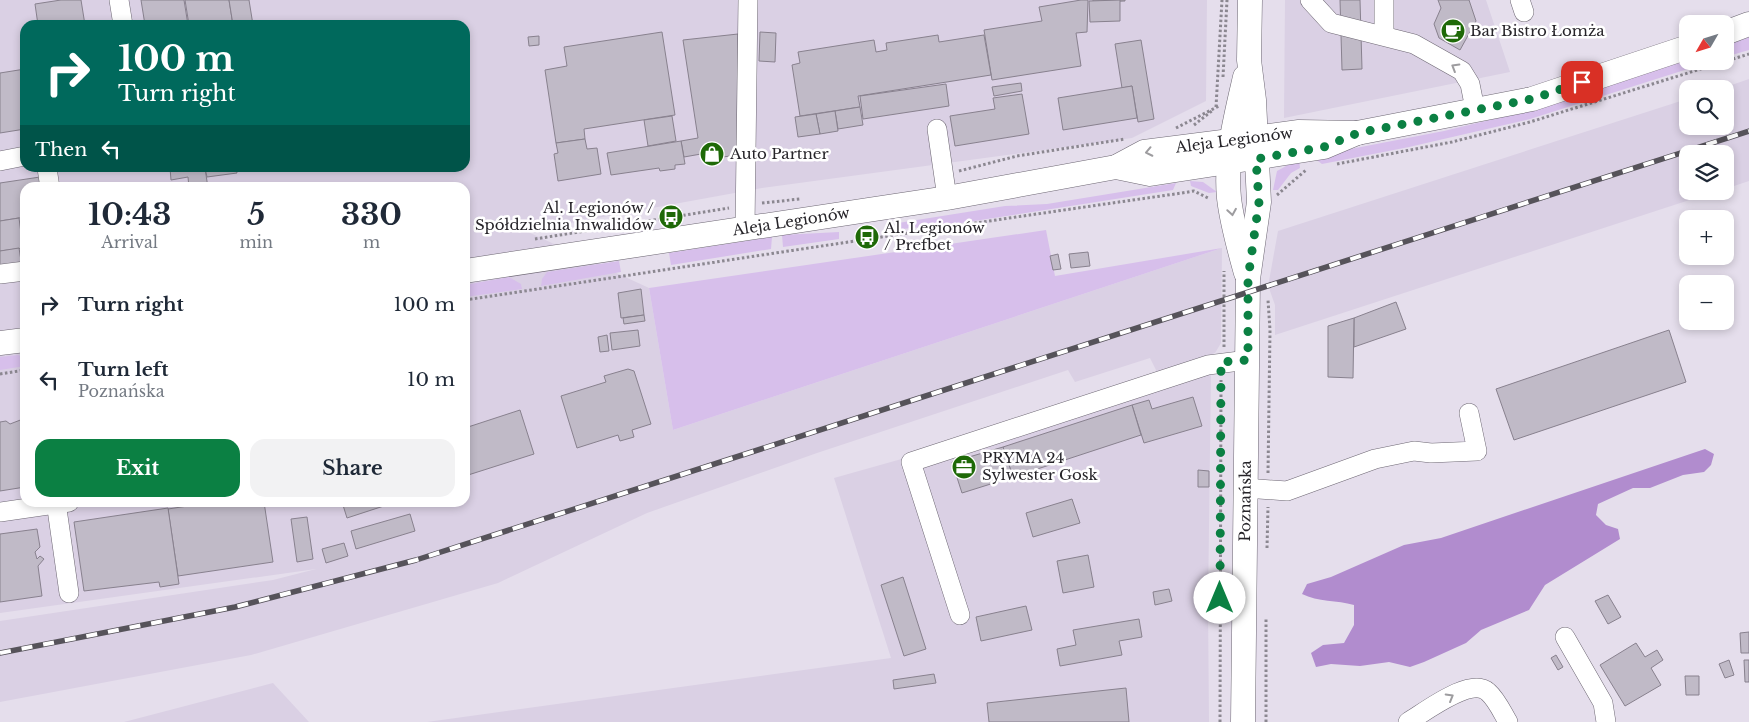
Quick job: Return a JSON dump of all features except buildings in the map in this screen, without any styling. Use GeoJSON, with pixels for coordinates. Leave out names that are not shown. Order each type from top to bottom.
{"type":"FeatureCollection","features":[{"type":"Feature","properties":{"kind":"main road"},"geometry":{"type":"LineString","coordinates":[[1249,60],[1250,0]]}},
{"type":"Feature","properties":{"kind":"main road"},"geometry":{"type":"LineString","coordinates":[[1734,30],[1749,24]]}},
{"type":"Feature","properties":{"kind":"main road","name":"Aleja Legionów"},"geometry":{"type":"LineString","coordinates":[[470,271],[745,217],[946,186],[1116,167],[1144,152],[1186,160],[1256,149],[1319,131],[1358,133],[1532,99],[1679,50]]}},
{"type":"Feature","properties":{"kind":"main road","name":"Poznańska"},"geometry":{"type":"LineString","coordinates":[[1244,722],[1257,489],[1248,360],[1256,286],[1257,221],[1270,198],[1256,149],[1254,100],[1249,60]]}},
{"type":"Feature","properties":{"kind":"main road","name":"Poznańska"},"geometry":{"type":"LineString","coordinates":[[1249,60],[1230,153],[1229,198],[1235,231],[1256,286]]}},
{"type":"Feature","properties":{"kind":"main road"},"geometry":{"type":"LineString","coordinates":[[0,343],[20,341]]}},
{"type":"Feature","properties":{"kind":"lane"},"geometry":{"type":"LineString","coordinates":[[119,0],[122,20]]}},
{"type":"Feature","properties":{"kind":"lane"},"geometry":{"type":"LineString","coordinates":[[745,217],[748,0]]}},
{"type":"Feature","properties":{"kind":"lane"},"geometry":{"type":"LineString","coordinates":[[1310,0],[1331,23],[1414,44],[1462,70],[1470,84],[1475,109]]}},
{"type":"Feature","properties":{"kind":"lane"},"geometry":{"type":"LineString","coordinates":[[1384,0],[1384,35]]}},
{"type":"Feature","properties":{"kind":"lane"},"geometry":{"type":"LineString","coordinates":[[937,129],[946,186]]}},
{"type":"Feature","properties":{"kind":"lane"},"geometry":{"type":"LineString","coordinates":[[0,161],[20,157]]}},
{"type":"Feature","properties":{"kind":"lane"},"geometry":{"type":"LineString","coordinates":[[0,274],[20,272]]}},
{"type":"Feature","properties":{"kind":"lane"},"geometry":{"type":"LineString","coordinates":[[960,615],[911,462],[1221,362],[1248,360]]}},
{"type":"Feature","properties":{"kind":"lane"},"geometry":{"type":"LineString","coordinates":[[1257,489],[1287,491],[1375,459],[1414,451],[1431,453],[1477,451],[1469,413]]}},
{"type":"Feature","properties":{"kind":"lane"},"geometry":{"type":"LineString","coordinates":[[0,512],[33,507]]}},
{"type":"Feature","properties":{"kind":"lane"},"geometry":{"type":"LineString","coordinates":[[60,507],[69,593]]}},
{"type":"Feature","properties":{"kind":"lane"},"geometry":{"type":"LineString","coordinates":[[1564,637],[1603,703],[1606,722]]}},
{"type":"Feature","properties":{"kind":"lane"},"geometry":{"type":"LineString","coordinates":[[1408,722],[1467,688],[1479,686],[1491,696],[1508,722]]}},
{"type":"Feature","properties":{"kind":"path"},"geometry":{"type":"LineString","coordinates":[[1216,107],[1222,0]]}},
{"type":"Feature","properties":{"kind":"path"},"geometry":{"type":"LineString","coordinates":[[1186,160],[1183,132],[1216,107],[1222,95],[1227,0]]}},
{"type":"Feature","properties":{"kind":"path"},"geometry":{"type":"LineString","coordinates":[[1734,59],[1749,54]]}},
{"type":"Feature","properties":{"kind":"path"},"geometry":{"type":"LineString","coordinates":[[1216,107],[1176,127],[1186,160],[1208,199],[1229,198]]}},
{"type":"Feature","properties":{"kind":"path"},"geometry":{"type":"LineString","coordinates":[[946,186],[1018,156],[1132,138]]}},
{"type":"Feature","properties":{"kind":"path"},"geometry":{"type":"LineString","coordinates":[[470,299],[868,237],[962,226],[1186,160]]}},
{"type":"Feature","properties":{"kind":"path"},"geometry":{"type":"LineString","coordinates":[[1270,198],[1306,170]]}},
{"type":"Feature","properties":{"kind":"path"},"geometry":{"type":"LineString","coordinates":[[528,240],[745,217],[794,198],[804,199]]}},
{"type":"Feature","properties":{"kind":"path"},"geometry":{"type":"LineString","coordinates":[[1220,722],[1221,362],[1224,347],[1225,266]]}},
{"type":"Feature","properties":{"kind":"path"},"geometry":{"type":"LineString","coordinates":[[1256,286],[1270,303],[1257,489],[1266,556]]}},
{"type":"Feature","properties":{"kind":"path"},"geometry":{"type":"LineString","coordinates":[[0,374],[20,371]]}},
{"type":"Feature","properties":{"kind":"path"},"geometry":{"type":"LineString","coordinates":[[1266,614],[1266,722]]}},
{"type":"Feature","properties":{"kind":"shaded area"},"geometry":{"type":"Polygon","coordinates":[[[0,0],[1207,0],[1206,101],[1132,138],[762,188],[526,231],[649,288],[673,430],[1222,248],[1221,343],[1215,353],[1157,372],[1150,358],[1075,382],[1068,370],[817,453],[647,513],[498,583],[251,655],[0,702],[0,621],[273,580],[316,569],[0,613],[0,0]]]}},
{"type":"Feature","properties":{"kind":"shaded area"},"geometry":{"type":"Polygon","coordinates":[[[1285,0],[1486,0],[1510,72],[1284,118],[1285,0]]]}},
{"type":"Feature","properties":{"kind":"shaded area"},"geometry":{"type":"Polygon","coordinates":[[[1749,37],[1749,50],[1734,54],[1734,43],[1749,37]]]}},
{"type":"Feature","properties":{"kind":"shaded area"},"geometry":{"type":"Polygon","coordinates":[[[1679,63],[1679,70],[1685,70],[1530,119],[1409,147],[1322,164],[1314,158],[1314,156],[1444,131],[1527,111],[1679,63]]]}},
{"type":"Feature","properties":{"kind":"shaded area"},"geometry":{"type":"Polygon","coordinates":[[[1749,79],[1749,181],[1734,186],[1734,145],[1679,145],[1679,200],[1689,200],[1275,335],[1275,305],[1269,281],[1278,231],[1679,102],[1679,135],[1734,135],[1734,84],[1749,79]]]}},
{"type":"Feature","properties":{"kind":"shaded area"},"geometry":{"type":"Polygon","coordinates":[[[1299,159],[1300,168],[1291,173],[1278,190],[1273,190],[1277,171],[1299,159]]]}},
{"type":"Feature","properties":{"kind":"shaded area"},"geometry":{"type":"Polygon","coordinates":[[[1190,181],[1203,182],[1217,192],[1209,193],[1191,186],[1190,181]]]}},
{"type":"Feature","properties":{"kind":"shaded area"},"geometry":{"type":"Polygon","coordinates":[[[1176,183],[1173,190],[961,223],[902,229],[898,227],[898,223],[1005,206],[1047,204],[1176,183]]]}},
{"type":"Feature","properties":{"kind":"shaded area"},"geometry":{"type":"Polygon","coordinates":[[[1046,230],[1055,276],[1222,248],[673,430],[649,288],[1046,230]]]}},
{"type":"Feature","properties":{"kind":"shaded area"},"geometry":{"type":"Polygon","coordinates":[[[839,232],[839,239],[783,247],[782,235],[839,232]]]}},
{"type":"Feature","properties":{"kind":"shaded area"},"geometry":{"type":"Polygon","coordinates":[[[772,237],[771,249],[671,265],[669,253],[772,237]]]}},
{"type":"Feature","properties":{"kind":"shaded area"},"geometry":{"type":"Polygon","coordinates":[[[619,261],[621,272],[541,286],[542,279],[547,272],[619,261]]]}},
{"type":"Feature","properties":{"kind":"shaded area"},"geometry":{"type":"Polygon","coordinates":[[[509,277],[521,284],[522,289],[470,296],[470,284],[509,277]]]}},
{"type":"Feature","properties":{"kind":"shaded area"},"geometry":{"type":"Polygon","coordinates":[[[20,356],[20,367],[0,370],[0,357],[20,356]]]}},
{"type":"Feature","properties":{"kind":"shaded area"},"geometry":{"type":"Polygon","coordinates":[[[1211,372],[1208,605],[1209,722],[427,722],[891,658],[834,478],[1211,372]]]}},
{"type":"Feature","properties":{"kind":"shaded area"},"geometry":{"type":"Polygon","coordinates":[[[1705,449],[1714,454],[1711,465],[1704,472],[1683,475],[1650,488],[1633,488],[1598,504],[1596,515],[1606,525],[1618,529],[1620,539],[1545,585],[1529,610],[1481,630],[1466,643],[1410,667],[1389,662],[1360,666],[1331,664],[1316,667],[1311,653],[1323,645],[1344,643],[1354,625],[1354,605],[1308,597],[1302,594],[1307,584],[1331,577],[1404,545],[1441,538],[1705,449]]]}},
{"type":"Feature","properties":{"kind":"shaded area"},"geometry":{"type":"Polygon","coordinates":[[[273,683],[309,722],[124,722],[273,683]]]}},
{"type":"Feature","properties":{"kind":"railway"},"geometry":{"type":"LineString","coordinates":[[0,653],[235,607],[416,560],[1749,131]]}},
{"type":"Feature","properties":{"kind":"place","name":"Bar Bistro Łomża"},"geometry":{"type":"Point","coordinates":[1453,31]}},
{"type":"Feature","properties":{"kind":"place","name":"Auto Partner"},"geometry":{"type":"Point","coordinates":[712,154]}},
{"type":"Feature","properties":{"kind":"place","name":"Al. Legionów / Spółdzielnia Inwalidów"},"geometry":{"type":"Point","coordinates":[671,217]}},
{"type":"Feature","properties":{"kind":"place","name":"Al. Legionów / Prefbet"},"geometry":{"type":"Point","coordinates":[867,237]}},
{"type":"Feature","properties":{"kind":"place","name":"PRYMA 24 Sylwester Gosk"},"geometry":{"type":"Point","coordinates":[964,467]}},
{"type":"Feature","properties":{"kind":"route"},"geometry":{"type":"LineString","coordinates":[[1220,598],[1221,362],[1248,360],[1248,279],[1259,202],[1256,159],[1324,147],[1358,133],[1532,99],[1582,82]]}}]}
